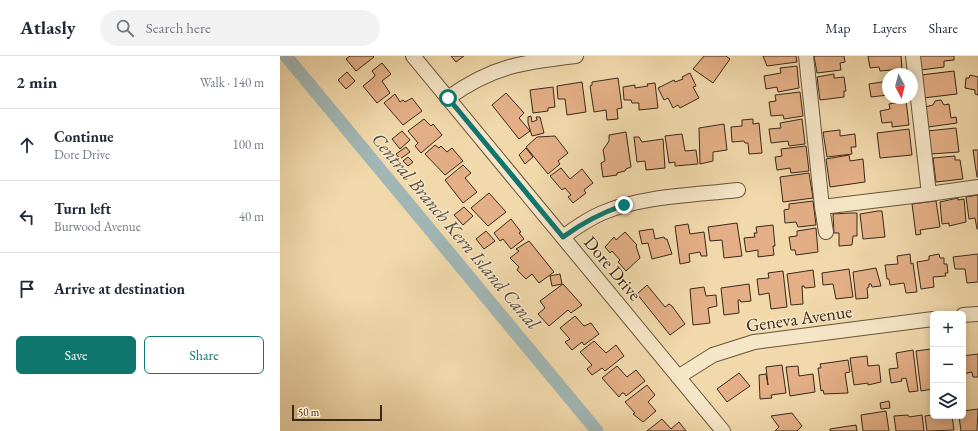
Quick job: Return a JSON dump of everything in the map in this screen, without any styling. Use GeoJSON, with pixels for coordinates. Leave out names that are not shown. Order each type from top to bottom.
{"type":"FeatureCollection","features":[{"type":"Feature","properties":{"kind":"street","name":"Dore Drive"},"geometry":{"type":"LineString","coordinates":[[414,56],[723,431]]}},
{"type":"Feature","properties":{"kind":"street"},"geometry":{"type":"LineString","coordinates":[[448,98],[465,85],[485,74],[507,66],[576,56]]}},
{"type":"Feature","properties":{"kind":"street"},"geometry":{"type":"LineString","coordinates":[[806,56],[826,232]]}},
{"type":"Feature","properties":{"kind":"street"},"geometry":{"type":"LineString","coordinates":[[913,56],[929,194]]}},
{"type":"Feature","properties":{"kind":"street"},"geometry":{"type":"LineString","coordinates":[[822,207],[978,187]]}},
{"type":"Feature","properties":{"kind":"street"},"geometry":{"type":"LineString","coordinates":[[563,237],[582,223],[603,212],[624,205],[738,190]]}},
{"type":"Feature","properties":{"kind":"street"},"geometry":{"type":"LineString","coordinates":[[966,316],[978,314]]}},
{"type":"Feature","properties":{"kind":"street","name":"Geneva Avenue"},"geometry":{"type":"LineString","coordinates":[[678,377],[713,355],[754,342],[930,319]]}},
{"type":"Feature","properties":{"kind":"building"},"geometry":{"type":"Polygon","coordinates":[[[350,56],[374,57],[356,71],[346,59],[350,56]]]}},
{"type":"Feature","properties":{"kind":"building"},"geometry":{"type":"Polygon","coordinates":[[[451,56],[464,56],[456,62],[451,56]]]}},
{"type":"Feature","properties":{"kind":"building"},"geometry":{"type":"Polygon","coordinates":[[[704,56],[726,56],[730,59],[713,83],[693,69],[704,56]]]}},
{"type":"Feature","properties":{"kind":"building"},"geometry":{"type":"Polygon","coordinates":[[[763,56],[796,56],[797,62],[767,66],[763,56]]]}},
{"type":"Feature","properties":{"kind":"building"},"geometry":{"type":"Polygon","coordinates":[[[814,56],[844,56],[845,62],[840,63],[841,70],[817,73],[814,56]]]}},
{"type":"Feature","properties":{"kind":"building"},"geometry":{"type":"Polygon","coordinates":[[[868,56],[901,56],[902,68],[882,68],[882,71],[880,71],[879,67],[870,68],[868,56]]]}},
{"type":"Feature","properties":{"kind":"building"},"geometry":{"type":"Polygon","coordinates":[[[919,56],[954,56],[954,60],[944,61],[944,67],[921,70],[919,56]]]}},
{"type":"Feature","properties":{"kind":"building"},"geometry":{"type":"Polygon","coordinates":[[[382,63],[391,74],[382,81],[390,93],[377,103],[363,86],[374,77],[375,75],[372,71],[382,63]]]}},
{"type":"Feature","properties":{"kind":"building"},"geometry":{"type":"Polygon","coordinates":[[[797,66],[799,88],[778,92],[777,87],[766,89],[764,76],[781,73],[780,68],[797,66]]]}},
{"type":"Feature","properties":{"kind":"building"},"geometry":{"type":"Polygon","coordinates":[[[954,71],[957,94],[923,98],[921,75],[954,71]]]}},
{"type":"Feature","properties":{"kind":"building"},"geometry":{"type":"Polygon","coordinates":[[[347,72],[355,81],[346,89],[338,80],[347,72]]]}},
{"type":"Feature","properties":{"kind":"building"},"geometry":{"type":"Polygon","coordinates":[[[690,73],[696,86],[693,87],[699,98],[680,108],[678,105],[673,108],[668,98],[664,100],[658,88],[674,80],[675,82],[683,79],[682,77],[690,73]]]}},
{"type":"Feature","properties":{"kind":"building"},"geometry":{"type":"Polygon","coordinates":[[[834,74],[834,78],[844,77],[846,91],[844,91],[844,97],[820,100],[817,77],[834,74]]]}},
{"type":"Feature","properties":{"kind":"building"},"geometry":{"type":"Polygon","coordinates":[[[970,75],[978,77],[978,95],[975,94],[975,90],[965,88],[966,78],[969,78],[970,75]]]}},
{"type":"Feature","properties":{"kind":"building"},"geometry":{"type":"Polygon","coordinates":[[[618,78],[622,108],[617,109],[618,119],[607,120],[606,110],[594,112],[590,86],[592,85],[592,82],[618,78]]]}},
{"type":"Feature","properties":{"kind":"building"},"geometry":{"type":"Polygon","coordinates":[[[582,82],[586,112],[567,115],[565,99],[558,99],[557,86],[582,82]]]}},
{"type":"Feature","properties":{"kind":"building"},"geometry":{"type":"Polygon","coordinates":[[[882,82],[882,96],[871,97],[869,84],[882,82]]]}},
{"type":"Feature","properties":{"kind":"building"},"geometry":{"type":"Polygon","coordinates":[[[655,83],[658,108],[639,110],[639,103],[632,103],[631,100],[624,100],[623,87],[635,85],[635,88],[648,86],[647,84],[655,83]]]}},
{"type":"Feature","properties":{"kind":"building"},"geometry":{"type":"Polygon","coordinates":[[[553,87],[555,107],[548,108],[548,111],[533,113],[530,90],[553,87]]]}},
{"type":"Feature","properties":{"kind":"building"},"geometry":{"type":"Polygon","coordinates":[[[800,92],[803,116],[784,119],[783,115],[771,116],[769,102],[776,101],[775,95],[800,92]]]}},
{"type":"Feature","properties":{"kind":"building"},"geometry":{"type":"Polygon","coordinates":[[[506,93],[524,113],[519,118],[530,131],[519,139],[492,105],[506,93]]]}},
{"type":"Feature","properties":{"kind":"building"},"geometry":{"type":"Polygon","coordinates":[[[395,94],[400,102],[403,100],[405,102],[412,98],[422,111],[403,125],[384,103],[395,94]]]}},
{"type":"Feature","properties":{"kind":"building"},"geometry":{"type":"Polygon","coordinates":[[[941,100],[944,105],[949,104],[951,118],[956,117],[957,123],[928,127],[925,107],[933,105],[935,101],[941,100]]]}},
{"type":"Feature","properties":{"kind":"building"},"geometry":{"type":"Polygon","coordinates":[[[889,104],[906,104],[909,125],[892,127],[892,122],[882,123],[880,111],[890,109],[889,104]]]}},
{"type":"Feature","properties":{"kind":"building"},"geometry":{"type":"Polygon","coordinates":[[[531,116],[532,122],[537,120],[536,117],[540,117],[544,133],[532,136],[528,123],[528,117],[531,116]]]}},
{"type":"Feature","properties":{"kind":"building"},"geometry":{"type":"Polygon","coordinates":[[[424,119],[431,126],[433,124],[442,135],[421,153],[415,146],[418,143],[408,131],[424,119]]]}},
{"type":"Feature","properties":{"kind":"building"},"geometry":{"type":"Polygon","coordinates":[[[753,119],[753,124],[759,123],[762,153],[749,154],[748,143],[745,143],[744,141],[732,142],[731,127],[742,126],[742,120],[753,119]]]}},
{"type":"Feature","properties":{"kind":"building"},"geometry":{"type":"Polygon","coordinates":[[[802,119],[805,144],[789,146],[788,141],[771,143],[769,129],[781,128],[780,123],[802,119]]]}},
{"type":"Feature","properties":{"kind":"building"},"geometry":{"type":"Polygon","coordinates":[[[724,124],[727,150],[713,152],[713,161],[700,164],[699,128],[724,124]]]}},
{"type":"Feature","properties":{"kind":"building"},"geometry":{"type":"Polygon","coordinates":[[[956,128],[959,152],[931,154],[927,131],[956,128]]]}},
{"type":"Feature","properties":{"kind":"building"},"geometry":{"type":"Polygon","coordinates":[[[909,129],[912,155],[880,158],[877,133],[909,129]]]}},
{"type":"Feature","properties":{"kind":"building"},"geometry":{"type":"Polygon","coordinates":[[[840,130],[840,136],[855,134],[856,147],[851,147],[852,154],[827,157],[823,132],[840,130]]]}},
{"type":"Feature","properties":{"kind":"building"},"geometry":{"type":"Polygon","coordinates":[[[402,131],[410,140],[400,149],[392,139],[402,131]]]}},
{"type":"Feature","properties":{"kind":"building"},"geometry":{"type":"Polygon","coordinates":[[[626,132],[631,167],[625,171],[617,173],[617,175],[603,177],[601,163],[605,161],[603,150],[609,141],[609,135],[626,132]]]}},
{"type":"Feature","properties":{"kind":"building"},"geometry":{"type":"Polygon","coordinates":[[[682,134],[685,151],[696,150],[698,164],[675,166],[675,162],[669,163],[665,136],[682,134]]]}},
{"type":"Feature","properties":{"kind":"building"},"geometry":{"type":"Polygon","coordinates":[[[555,136],[568,153],[558,161],[560,164],[548,174],[526,147],[537,137],[555,136]]]}},
{"type":"Feature","properties":{"kind":"building"},"geometry":{"type":"Polygon","coordinates":[[[634,137],[639,137],[642,142],[663,139],[665,168],[646,170],[645,161],[637,162],[634,137]]]}},
{"type":"Feature","properties":{"kind":"building"},"geometry":{"type":"Polygon","coordinates":[[[435,145],[439,148],[441,146],[447,152],[452,148],[463,161],[445,175],[425,154],[435,145]]]}},
{"type":"Feature","properties":{"kind":"building"},"geometry":{"type":"Polygon","coordinates":[[[806,146],[809,171],[791,173],[790,168],[777,170],[775,157],[782,156],[781,149],[806,146]]]}},
{"type":"Feature","properties":{"kind":"building"},"geometry":{"type":"Polygon","coordinates":[[[406,147],[410,152],[400,159],[396,154],[406,147]]]}},
{"type":"Feature","properties":{"kind":"building"},"geometry":{"type":"Polygon","coordinates":[[[526,148],[533,157],[525,164],[519,155],[526,148]]]}},
{"type":"Feature","properties":{"kind":"building"},"geometry":{"type":"Polygon","coordinates":[[[973,150],[978,150],[978,177],[977,177],[973,150]]]}},
{"type":"Feature","properties":{"kind":"building"},"geometry":{"type":"Polygon","coordinates":[[[849,155],[850,161],[863,159],[865,182],[830,187],[826,159],[849,155]]]}},
{"type":"Feature","properties":{"kind":"building"},"geometry":{"type":"Polygon","coordinates":[[[955,156],[955,160],[960,160],[963,179],[936,182],[933,158],[955,156]]]}},
{"type":"Feature","properties":{"kind":"building"},"geometry":{"type":"Polygon","coordinates":[[[408,157],[413,162],[408,166],[403,161],[408,157]]]}},
{"type":"Feature","properties":{"kind":"building"},"geometry":{"type":"Polygon","coordinates":[[[463,165],[471,173],[465,178],[477,192],[463,203],[445,180],[463,165]]]}},
{"type":"Feature","properties":{"kind":"building"},"geometry":{"type":"Polygon","coordinates":[[[561,168],[570,179],[582,169],[593,183],[584,190],[586,193],[573,203],[568,197],[571,195],[565,188],[562,190],[550,176],[561,168]]]}},
{"type":"Feature","properties":{"kind":"building"},"geometry":{"type":"Polygon","coordinates":[[[809,173],[813,198],[783,202],[780,177],[809,173]]]}},
{"type":"Feature","properties":{"kind":"building"},"geometry":{"type":"Polygon","coordinates":[[[489,193],[506,212],[488,226],[471,208],[489,193]]]}},
{"type":"Feature","properties":{"kind":"building"},"geometry":{"type":"Polygon","coordinates":[[[978,195],[977,229],[975,218],[969,219],[966,197],[978,195]]]}},
{"type":"Feature","properties":{"kind":"building"},"geometry":{"type":"Polygon","coordinates":[[[958,198],[958,200],[964,199],[966,222],[949,226],[949,223],[942,224],[940,202],[958,198]]]}},
{"type":"Feature","properties":{"kind":"building"},"geometry":{"type":"Polygon","coordinates":[[[813,201],[816,225],[798,227],[796,222],[785,223],[784,210],[789,209],[789,204],[813,201]]]}},
{"type":"Feature","properties":{"kind":"building"},"geometry":{"type":"Polygon","coordinates":[[[936,201],[940,227],[920,230],[921,234],[916,235],[912,204],[936,201]]]}},
{"type":"Feature","properties":{"kind":"building"},"geometry":{"type":"Polygon","coordinates":[[[464,207],[473,216],[463,225],[454,215],[464,207]]]}},
{"type":"Feature","properties":{"kind":"building"},"geometry":{"type":"Polygon","coordinates":[[[882,211],[885,237],[863,239],[860,214],[882,211]]]}},
{"type":"Feature","properties":{"kind":"building"},"geometry":{"type":"Polygon","coordinates":[[[857,213],[857,236],[853,236],[852,245],[839,246],[839,233],[834,233],[833,214],[857,213]]]}},
{"type":"Feature","properties":{"kind":"building"},"geometry":{"type":"Polygon","coordinates":[[[511,219],[521,232],[519,233],[524,239],[511,249],[503,239],[500,241],[494,233],[511,219]]]}},
{"type":"Feature","properties":{"kind":"building"},"geometry":{"type":"Polygon","coordinates":[[[737,223],[742,256],[724,258],[722,240],[710,241],[708,227],[737,223]]]}},
{"type":"Feature","properties":{"kind":"building"},"geometry":{"type":"Polygon","coordinates":[[[688,224],[690,234],[704,232],[707,256],[701,256],[700,252],[689,254],[690,262],[680,264],[675,226],[688,224]]]}},
{"type":"Feature","properties":{"kind":"building"},"geometry":{"type":"Polygon","coordinates":[[[773,225],[775,246],[773,246],[774,255],[758,257],[758,250],[746,252],[744,238],[755,237],[754,233],[757,233],[756,227],[773,225]]]}},
{"type":"Feature","properties":{"kind":"building"},"geometry":{"type":"Polygon","coordinates":[[[816,228],[818,252],[796,255],[795,250],[791,250],[789,237],[797,236],[797,231],[816,228]]]}},
{"type":"Feature","properties":{"kind":"building"},"geometry":{"type":"Polygon","coordinates":[[[653,229],[655,239],[664,237],[667,239],[672,254],[652,259],[648,243],[642,244],[639,231],[653,229]]]}},
{"type":"Feature","properties":{"kind":"building"},"geometry":{"type":"Polygon","coordinates":[[[486,231],[495,241],[484,249],[476,239],[486,231]]]}},
{"type":"Feature","properties":{"kind":"building"},"geometry":{"type":"Polygon","coordinates":[[[625,232],[637,245],[640,258],[626,271],[618,262],[620,260],[612,251],[610,253],[605,247],[614,237],[616,240],[625,232]]]}},
{"type":"Feature","properties":{"kind":"building"},"geometry":{"type":"Polygon","coordinates":[[[529,241],[554,272],[539,283],[532,274],[526,279],[517,270],[519,267],[510,258],[519,251],[516,249],[529,241]]]}},
{"type":"Feature","properties":{"kind":"building"},"geometry":{"type":"Polygon","coordinates":[[[910,254],[911,264],[913,263],[917,292],[906,293],[904,283],[890,285],[889,279],[887,279],[885,265],[898,264],[897,256],[910,254]]]}},
{"type":"Feature","properties":{"kind":"building"},"geometry":{"type":"Polygon","coordinates":[[[939,254],[940,258],[944,258],[944,264],[947,264],[948,273],[945,273],[946,276],[933,277],[934,287],[921,289],[917,262],[929,260],[929,256],[939,254]]]}},
{"type":"Feature","properties":{"kind":"building"},"geometry":{"type":"Polygon","coordinates":[[[978,254],[978,282],[967,283],[965,269],[955,269],[953,257],[978,254]]]}},
{"type":"Feature","properties":{"kind":"building"},"geometry":{"type":"Polygon","coordinates":[[[876,268],[881,286],[872,287],[871,284],[869,284],[869,287],[867,288],[868,298],[856,299],[853,272],[876,268]]]}},
{"type":"Feature","properties":{"kind":"building"},"geometry":{"type":"Polygon","coordinates":[[[849,269],[853,297],[836,299],[833,284],[823,285],[822,273],[849,269]]]}},
{"type":"Feature","properties":{"kind":"building"},"geometry":{"type":"Polygon","coordinates":[[[813,270],[815,287],[805,288],[802,286],[803,304],[791,305],[787,274],[813,270]]]}},
{"type":"Feature","properties":{"kind":"building"},"geometry":{"type":"Polygon","coordinates":[[[783,271],[787,307],[771,309],[769,293],[759,295],[757,279],[769,278],[768,273],[783,271]]]}},
{"type":"Feature","properties":{"kind":"building"},"geometry":{"type":"Polygon","coordinates":[[[560,274],[562,284],[552,286],[550,276],[560,274]]]}},
{"type":"Feature","properties":{"kind":"building"},"geometry":{"type":"Polygon","coordinates":[[[563,284],[582,305],[571,313],[568,310],[549,326],[538,314],[545,308],[540,301],[563,284]]]}},
{"type":"Feature","properties":{"kind":"building"},"geometry":{"type":"Polygon","coordinates":[[[749,284],[751,301],[741,302],[738,300],[739,313],[724,315],[721,288],[749,284]]]}},
{"type":"Feature","properties":{"kind":"building"},"geometry":{"type":"Polygon","coordinates":[[[647,285],[665,307],[669,304],[672,306],[685,324],[670,335],[637,294],[647,285]]]}},
{"type":"Feature","properties":{"kind":"building"},"geometry":{"type":"Polygon","coordinates":[[[704,287],[706,296],[716,295],[717,306],[708,308],[710,323],[693,325],[690,289],[704,287]]]}},
{"type":"Feature","properties":{"kind":"building"},"geometry":{"type":"Polygon","coordinates":[[[575,316],[584,326],[591,323],[599,334],[584,345],[582,342],[572,350],[565,342],[570,339],[560,328],[575,316]]]}},
{"type":"Feature","properties":{"kind":"building"},"geometry":{"type":"Polygon","coordinates":[[[594,341],[606,353],[616,345],[624,356],[605,371],[602,368],[592,375],[587,369],[592,365],[580,352],[594,341]]]}},
{"type":"Feature","properties":{"kind":"building"},"geometry":{"type":"Polygon","coordinates":[[[930,349],[930,390],[921,391],[916,351],[930,349]]]}},
{"type":"Feature","properties":{"kind":"building"},"geometry":{"type":"Polygon","coordinates":[[[913,350],[918,391],[909,392],[906,378],[901,379],[902,381],[891,383],[889,369],[898,368],[896,353],[913,350]]]}},
{"type":"Feature","properties":{"kind":"building"},"geometry":{"type":"Polygon","coordinates":[[[978,354],[978,377],[973,377],[972,372],[966,373],[966,356],[978,354]]]}},
{"type":"Feature","properties":{"kind":"building"},"geometry":{"type":"Polygon","coordinates":[[[867,356],[868,366],[879,365],[881,382],[868,385],[868,383],[854,385],[850,358],[867,356]]]}},
{"type":"Feature","properties":{"kind":"building"},"geometry":{"type":"Polygon","coordinates":[[[848,360],[850,372],[845,373],[848,393],[824,394],[823,390],[821,391],[818,368],[821,368],[820,364],[848,360]]]}},
{"type":"Feature","properties":{"kind":"building"},"geometry":{"type":"Polygon","coordinates":[[[782,365],[786,393],[771,395],[772,398],[760,399],[759,375],[766,374],[768,385],[766,367],[782,365]]]}},
{"type":"Feature","properties":{"kind":"building"},"geometry":{"type":"Polygon","coordinates":[[[617,366],[627,377],[636,370],[645,381],[626,396],[622,393],[619,397],[602,378],[617,366]]]}},
{"type":"Feature","properties":{"kind":"building"},"geometry":{"type":"Polygon","coordinates":[[[798,366],[799,376],[813,374],[815,392],[790,396],[786,367],[798,366]]]}},
{"type":"Feature","properties":{"kind":"building"},"geometry":{"type":"Polygon","coordinates":[[[739,373],[750,386],[727,402],[717,389],[739,373]]]}},
{"type":"Feature","properties":{"kind":"building"},"geometry":{"type":"Polygon","coordinates":[[[647,385],[655,395],[648,402],[656,411],[643,422],[633,414],[635,413],[625,402],[647,385]]]}},
{"type":"Feature","properties":{"kind":"building"},"geometry":{"type":"Polygon","coordinates":[[[889,401],[890,408],[881,409],[880,403],[889,401]]]}},
{"type":"Feature","properties":{"kind":"building"},"geometry":{"type":"Polygon","coordinates":[[[978,409],[977,431],[961,431],[959,419],[966,419],[966,411],[978,409]]]}},
{"type":"Feature","properties":{"kind":"building"},"geometry":{"type":"Polygon","coordinates":[[[886,411],[889,431],[863,431],[861,415],[886,411]]]}},
{"type":"Feature","properties":{"kind":"building"},"geometry":{"type":"Polygon","coordinates":[[[792,413],[802,426],[797,431],[775,431],[779,427],[771,416],[792,413]]]}},
{"type":"Feature","properties":{"kind":"building"},"geometry":{"type":"Polygon","coordinates":[[[908,415],[909,417],[922,415],[924,431],[896,431],[894,416],[908,415]]]}},
{"type":"Feature","properties":{"kind":"building"},"geometry":{"type":"Polygon","coordinates":[[[930,415],[930,419],[952,419],[954,430],[927,431],[925,416],[930,415]]]}},
{"type":"Feature","properties":{"kind":"building"},"geometry":{"type":"Polygon","coordinates":[[[662,419],[671,429],[679,422],[686,431],[647,431],[662,419]]]}},
{"type":"Feature","properties":{"kind":"building"},"geometry":{"type":"Polygon","coordinates":[[[856,425],[857,431],[830,431],[830,429],[856,425]]]}},
{"type":"Feature","properties":{"kind":"waterway","name":"Central Branch Kern Island Canal"},"geometry":{"type":"LineString","coordinates":[[286,56],[597,431]]}},
{"type":"Feature","properties":{"kind":"route"},"geometry":{"type":"LineString","coordinates":[[448,98],[563,237],[582,223],[603,212],[624,205]]}}]}
